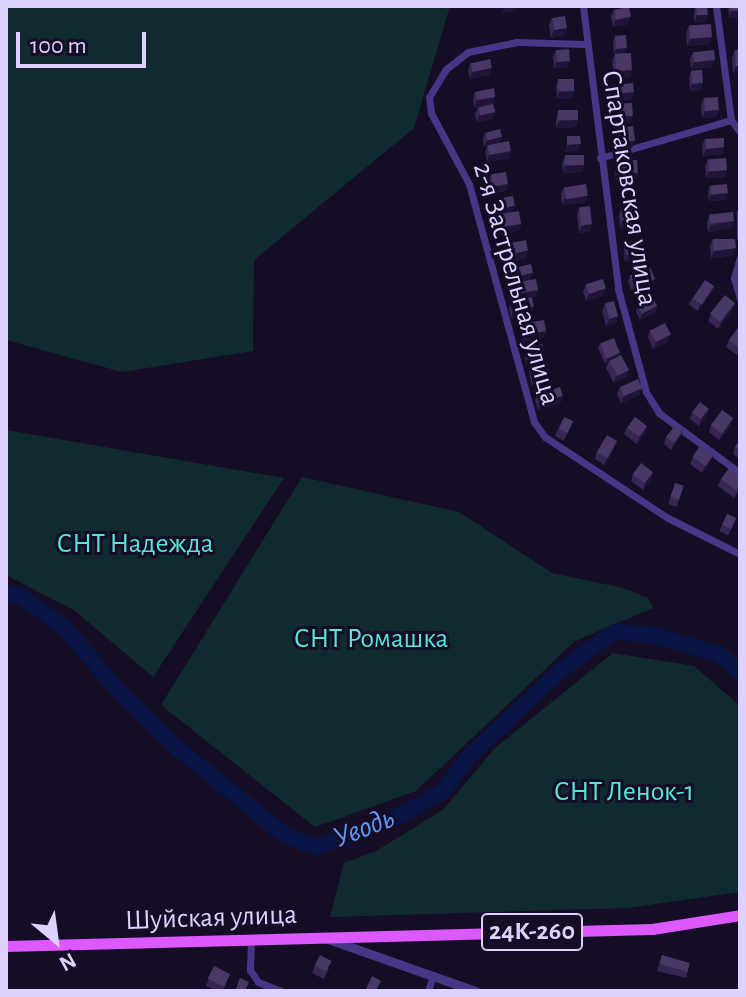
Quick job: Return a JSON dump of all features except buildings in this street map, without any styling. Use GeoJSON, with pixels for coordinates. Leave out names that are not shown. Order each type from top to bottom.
{"type":"FeatureCollection","features":[{"type":"Feature","properties":{"kind":"main road","name":"24К-260"},"geometry":{"type":"LineString","coordinates":[[323,937],[652,929],[740,915]]}},
{"type":"Feature","properties":{"kind":"main road","name":"Шуйская улица"},"geometry":{"type":"LineString","coordinates":[[6,946],[323,937]]}},
{"type":"Feature","properties":{"kind":"street","name":"Спартаковская улица"},"geometry":{"type":"LineString","coordinates":[[583,6],[585,44],[618,289],[646,392],[659,413],[740,473]]}},
{"type":"Feature","properties":{"kind":"street"},"geometry":{"type":"LineString","coordinates":[[716,6],[731,120],[740,132]]}},
{"type":"Feature","properties":{"kind":"street","name":"2-я Застрельная улица"},"geometry":{"type":"LineString","coordinates":[[585,44],[517,42],[468,52],[446,69],[429,97],[431,113],[469,184],[534,422],[545,437],[668,518],[740,554]]}},
{"type":"Feature","properties":{"kind":"street"},"geometry":{"type":"LineString","coordinates":[[600,158],[731,120]]}},
{"type":"Feature","properties":{"kind":"street"},"geometry":{"type":"LineString","coordinates":[[740,212],[740,237]]}},
{"type":"Feature","properties":{"kind":"street"},"geometry":{"type":"LineString","coordinates":[[740,257],[734,278],[740,299]]}},
{"type":"Feature","properties":{"kind":"street"},"geometry":{"type":"LineString","coordinates":[[323,937],[476,991]]}},
{"type":"Feature","properties":{"kind":"street"},"geometry":{"type":"LineString","coordinates":[[251,940],[250,970],[258,982],[281,991]]}},
{"type":"Feature","properties":{"kind":"street"},"geometry":{"type":"LineString","coordinates":[[428,991],[433,976]]}},
{"type":"Feature","properties":{"kind":"green space"},"geometry":{"type":"Polygon","coordinates":[[[6,6],[450,6],[414,128],[254,260],[253,351],[122,372],[6,340],[6,6]]]}},
{"type":"Feature","properties":{"kind":"green space","name":"СНТ Надежда"},"geometry":{"type":"Polygon","coordinates":[[[6,430],[284,478],[153,677],[74,610],[6,575],[6,430]]]}},
{"type":"Feature","properties":{"kind":"green space","name":"СНТ Ромашка"},"geometry":{"type":"Polygon","coordinates":[[[302,477],[459,512],[552,573],[623,588],[648,598],[653,608],[575,641],[416,791],[315,827],[161,705],[302,477]]]}},
{"type":"Feature","properties":{"kind":"green space","name":"СНТ Ленок-1"},"geometry":{"type":"Polygon","coordinates":[[[613,653],[694,666],[740,706],[740,892],[628,908],[330,917],[344,863],[376,851],[443,810],[495,748],[613,653]]]}},
{"type":"Feature","properties":{"kind":"waterway","name":"Уводь"},"geometry":{"type":"LineString","coordinates":[[6,593],[18,595],[64,627],[117,689],[176,747],[286,836],[316,847],[390,821],[442,792],[470,755],[563,669],[614,632],[653,635],[719,654],[740,672]]}}]}
